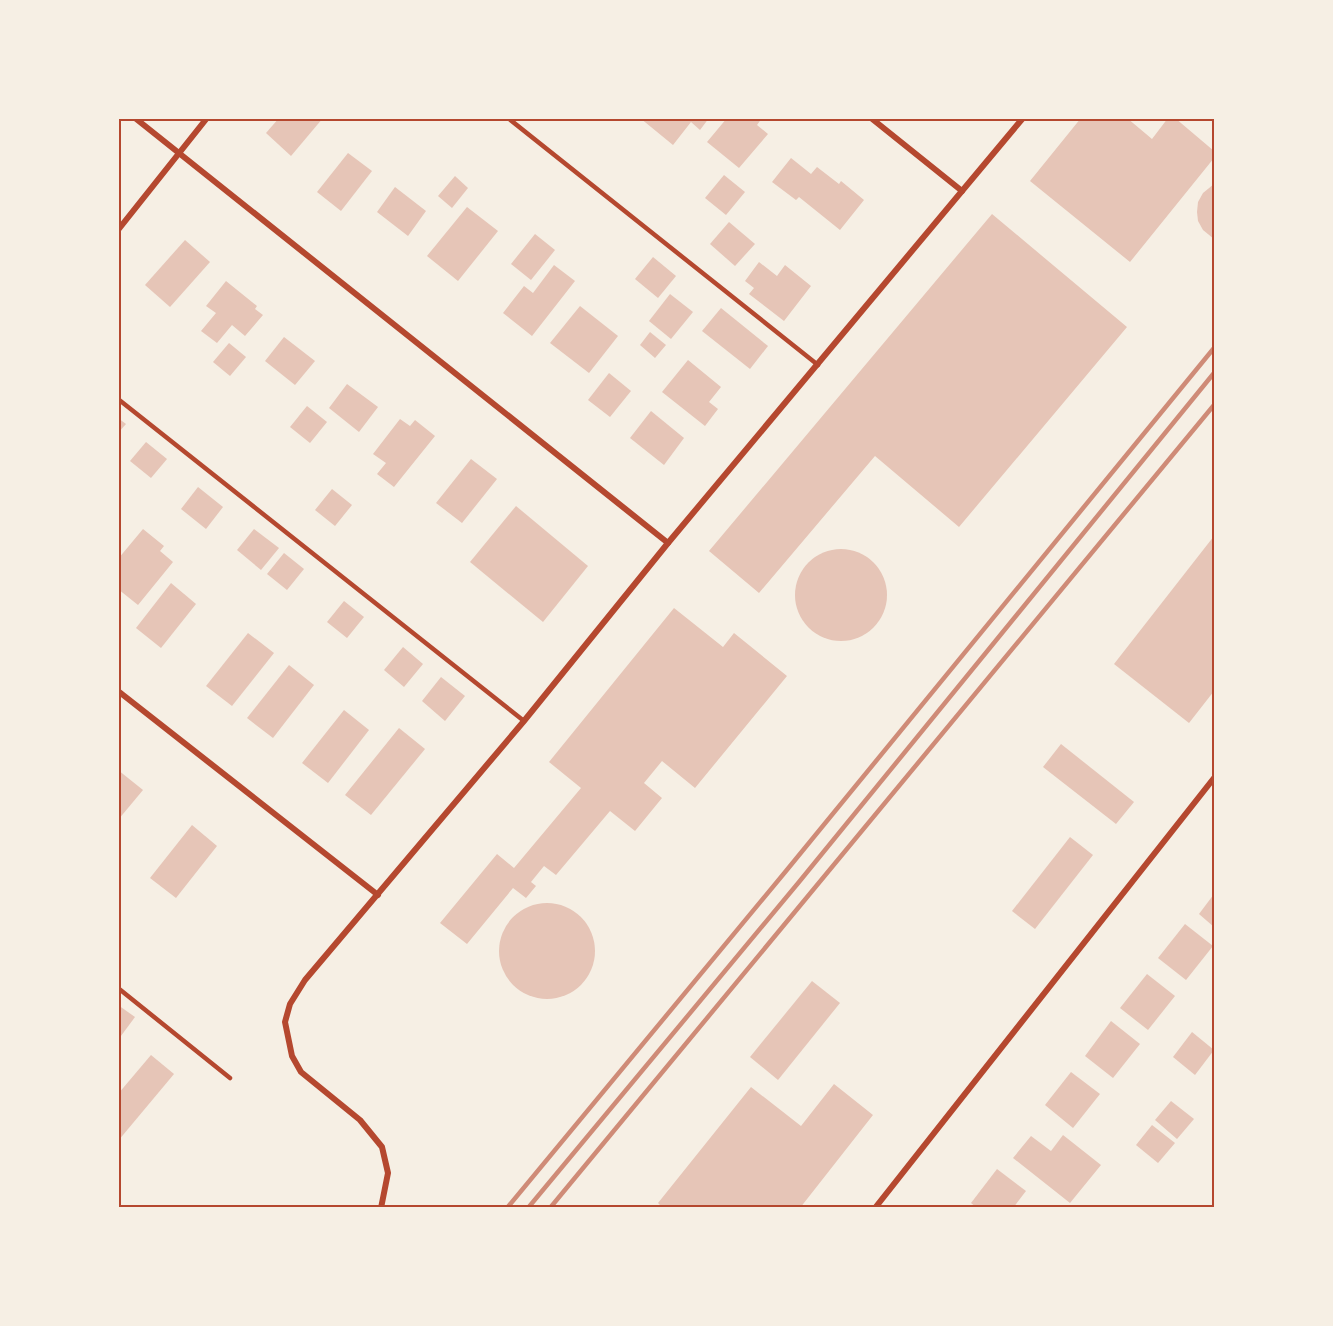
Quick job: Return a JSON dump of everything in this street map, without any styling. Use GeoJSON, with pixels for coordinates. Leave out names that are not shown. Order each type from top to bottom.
{"type":"FeatureCollection","features":[{"type":"Feature","properties":{"kind":"street"},"geometry":{"type":"LineString","coordinates":[[135,118],[668,543]]}},
{"type":"Feature","properties":{"kind":"street"},"geometry":{"type":"LineString","coordinates":[[118,230],[207,118]]}},
{"type":"Feature","properties":{"kind":"street"},"geometry":{"type":"LineString","coordinates":[[872,118],[962,191]]}},
{"type":"Feature","properties":{"kind":"street"},"geometry":{"type":"LineString","coordinates":[[381,1208],[388,1173],[382,1147],[360,1120],[301,1072],[292,1056],[285,1022],[290,1004],[305,980],[524,721],[668,543],[1023,118]]}},
{"type":"Feature","properties":{"kind":"street"},"geometry":{"type":"LineString","coordinates":[[118,691],[378,895]]}},
{"type":"Feature","properties":{"kind":"street"},"geometry":{"type":"LineString","coordinates":[[875,1208],[1215,778]]}},
{"type":"Feature","properties":{"kind":"lane"},"geometry":{"type":"LineString","coordinates":[[508,118],[819,365]]}},
{"type":"Feature","properties":{"kind":"lane"},"geometry":{"type":"LineString","coordinates":[[118,399],[524,721]]}},
{"type":"Feature","properties":{"kind":"lane"},"geometry":{"type":"LineString","coordinates":[[118,988],[230,1078]]}},
{"type":"Feature","properties":{"kind":"building"},"geometry":{"type":"Polygon","coordinates":[[[279,118],[323,118],[291,156],[266,133],[279,118]]]}},
{"type":"Feature","properties":{"kind":"building"},"geometry":{"type":"Polygon","coordinates":[[[640,118],[709,118],[700,130],[691,122],[673,145],[640,118]]]}},
{"type":"Feature","properties":{"kind":"building"},"geometry":{"type":"Polygon","coordinates":[[[727,118],[762,118],[757,125],[768,134],[739,168],[707,142],[727,118]]]}},
{"type":"Feature","properties":{"kind":"building"},"geometry":{"type":"Polygon","coordinates":[[[1081,118],[1127,118],[1152,139],[1168,118],[1175,118],[1214,151],[1214,158],[1130,262],[1030,181],[1081,118]]]}},
{"type":"Feature","properties":{"kind":"building"},"geometry":{"type":"Polygon","coordinates":[[[348,153],[372,171],[341,211],[317,192],[348,153]]]}},
{"type":"Feature","properties":{"kind":"building"},"geometry":{"type":"Polygon","coordinates":[[[791,158],[811,174],[817,167],[839,184],[841,181],[864,200],[840,230],[799,197],[796,200],[772,182],[791,158]]]}},
{"type":"Feature","properties":{"kind":"building"},"geometry":{"type":"Polygon","coordinates":[[[724,175],[745,192],[726,215],[705,198],[724,175]]]}},
{"type":"Feature","properties":{"kind":"building"},"geometry":{"type":"Polygon","coordinates":[[[455,176],[468,188],[452,208],[438,196],[455,176]]]}},
{"type":"Feature","properties":{"kind":"building"},"geometry":{"type":"Polygon","coordinates":[[[1214,184],[1214,239],[1203,230],[1198,221],[1197,212],[1198,202],[1203,193],[1214,184]]]}},
{"type":"Feature","properties":{"kind":"building"},"geometry":{"type":"Polygon","coordinates":[[[395,187],[426,211],[408,236],[377,212],[395,187]]]}},
{"type":"Feature","properties":{"kind":"building"},"geometry":{"type":"Polygon","coordinates":[[[467,207],[498,231],[458,281],[427,256],[467,207]]]}},
{"type":"Feature","properties":{"kind":"building"},"geometry":{"type":"Polygon","coordinates":[[[992,214],[1127,327],[959,527],[875,456],[759,593],[709,551],[992,214]]]}},
{"type":"Feature","properties":{"kind":"building"},"geometry":{"type":"Polygon","coordinates":[[[729,222],[755,244],[735,266],[710,244],[729,222]]]}},
{"type":"Feature","properties":{"kind":"building"},"geometry":{"type":"Polygon","coordinates":[[[535,234],[555,250],[531,280],[511,264],[535,234]]]}},
{"type":"Feature","properties":{"kind":"building"},"geometry":{"type":"Polygon","coordinates":[[[185,240],[210,262],[170,307],[145,285],[185,240]]]}},
{"type":"Feature","properties":{"kind":"building"},"geometry":{"type":"Polygon","coordinates":[[[653,257],[676,276],[658,298],[635,279],[653,257]]]}},
{"type":"Feature","properties":{"kind":"building"},"geometry":{"type":"Polygon","coordinates":[[[759,262],[777,276],[785,265],[811,286],[784,321],[749,294],[754,288],[745,281],[759,262]]]}},
{"type":"Feature","properties":{"kind":"building"},"geometry":{"type":"Polygon","coordinates":[[[554,265],[575,281],[532,336],[503,313],[524,286],[533,293],[554,265]]]}},
{"type":"Feature","properties":{"kind":"building"},"geometry":{"type":"Polygon","coordinates":[[[226,281],[257,306],[255,309],[263,315],[245,336],[232,325],[217,343],[201,331],[216,313],[206,306],[226,281]]]}},
{"type":"Feature","properties":{"kind":"building"},"geometry":{"type":"Polygon","coordinates":[[[670,294],[693,312],[671,339],[649,321],[670,294]]]}},
{"type":"Feature","properties":{"kind":"building"},"geometry":{"type":"Polygon","coordinates":[[[580,306],[618,336],[589,373],[550,343],[580,306]]]}},
{"type":"Feature","properties":{"kind":"building"},"geometry":{"type":"Polygon","coordinates":[[[721,308],[768,346],[750,369],[702,331],[721,308]]]}},
{"type":"Feature","properties":{"kind":"building"},"geometry":{"type":"Polygon","coordinates":[[[650,332],[666,345],[655,358],[640,345],[650,332]]]}},
{"type":"Feature","properties":{"kind":"building"},"geometry":{"type":"Polygon","coordinates":[[[284,337],[315,361],[295,385],[265,361],[284,337]]]}},
{"type":"Feature","properties":{"kind":"building"},"geometry":{"type":"Polygon","coordinates":[[[229,343],[246,357],[230,376],[213,362],[229,343]]]}},
{"type":"Feature","properties":{"kind":"building"},"geometry":{"type":"Polygon","coordinates":[[[688,360],[721,387],[709,402],[718,409],[705,426],[662,392],[688,360]]]}},
{"type":"Feature","properties":{"kind":"building"},"geometry":{"type":"Polygon","coordinates":[[[609,373],[631,391],[610,417],[588,400],[609,373]]]}},
{"type":"Feature","properties":{"kind":"building"},"geometry":{"type":"Polygon","coordinates":[[[347,384],[378,407],[359,432],[329,408],[347,384]]]}},
{"type":"Feature","properties":{"kind":"building"},"geometry":{"type":"Polygon","coordinates":[[[307,406],[327,422],[310,443],[290,427],[307,406]]]}},
{"type":"Feature","properties":{"kind":"building"},"geometry":{"type":"Polygon","coordinates":[[[651,411],[684,438],[664,465],[630,438],[651,411]]]}},
{"type":"Feature","properties":{"kind":"building"},"geometry":{"type":"Polygon","coordinates":[[[118,418],[126,424],[118,433],[118,418]]]}},
{"type":"Feature","properties":{"kind":"building"},"geometry":{"type":"Polygon","coordinates":[[[400,419],[410,426],[415,420],[435,436],[394,487],[377,474],[386,463],[373,454],[400,419]]]}},
{"type":"Feature","properties":{"kind":"building"},"geometry":{"type":"Polygon","coordinates":[[[146,442],[167,459],[151,478],[130,461],[146,442]]]}},
{"type":"Feature","properties":{"kind":"building"},"geometry":{"type":"Polygon","coordinates":[[[471,459],[497,479],[462,523],[436,503],[471,459]]]}},
{"type":"Feature","properties":{"kind":"building"},"geometry":{"type":"Polygon","coordinates":[[[198,487],[223,507],[206,529],[181,509],[198,487]]]}},
{"type":"Feature","properties":{"kind":"building"},"geometry":{"type":"Polygon","coordinates":[[[332,489],[352,505],[335,526],[315,510],[332,489]]]}},
{"type":"Feature","properties":{"kind":"building"},"geometry":{"type":"Polygon","coordinates":[[[516,506],[588,566],[543,622],[470,562],[516,506]]]}},
{"type":"Feature","properties":{"kind":"building"},"geometry":{"type":"Polygon","coordinates":[[[143,529],[164,546],[160,551],[173,562],[138,605],[118,589],[118,559],[143,529]]]}},
{"type":"Feature","properties":{"kind":"building"},"geometry":{"type":"Polygon","coordinates":[[[254,529],[279,548],[261,570],[237,550],[254,529]]]}},
{"type":"Feature","properties":{"kind":"building"},"geometry":{"type":"Polygon","coordinates":[[[1214,536],[1214,691],[1189,723],[1114,664],[1214,536]]]}},
{"type":"Feature","properties":{"kind":"building"},"geometry":{"type":"Polygon","coordinates":[[[841,549],[859,552],[874,562],[884,577],[887,595],[884,613],[874,628],[859,638],[841,641],[823,638],[808,628],[798,613],[795,595],[798,577],[808,562],[823,552],[841,549]]]}},
{"type":"Feature","properties":{"kind":"building"},"geometry":{"type":"Polygon","coordinates":[[[284,553],[304,569],[287,590],[267,574],[284,553]]]}},
{"type":"Feature","properties":{"kind":"building"},"geometry":{"type":"Polygon","coordinates":[[[171,583],[196,604],[161,648],[136,628],[171,583]]]}},
{"type":"Feature","properties":{"kind":"building"},"geometry":{"type":"Polygon","coordinates":[[[344,601],[364,617],[347,638],[327,622],[344,601]]]}},
{"type":"Feature","properties":{"kind":"building"},"geometry":{"type":"Polygon","coordinates":[[[674,608],[723,647],[734,633],[787,676],[695,788],[662,761],[644,783],[662,798],[635,831],[610,811],[556,875],[544,866],[531,882],[536,886],[526,898],[513,888],[467,944],[440,923],[497,854],[514,868],[581,788],[549,762],[674,608]]]}},
{"type":"Feature","properties":{"kind":"building"},"geometry":{"type":"Polygon","coordinates":[[[248,633],[274,653],[232,706],[206,686],[248,633]]]}},
{"type":"Feature","properties":{"kind":"building"},"geometry":{"type":"Polygon","coordinates":[[[403,647],[423,664],[404,687],[384,670],[403,647]]]}},
{"type":"Feature","properties":{"kind":"building"},"geometry":{"type":"Polygon","coordinates":[[[289,665],[314,685],[273,738],[247,718],[289,665]]]}},
{"type":"Feature","properties":{"kind":"building"},"geometry":{"type":"Polygon","coordinates":[[[441,677],[465,696],[445,721],[422,701],[441,677]]]}},
{"type":"Feature","properties":{"kind":"building"},"geometry":{"type":"Polygon","coordinates":[[[344,710],[369,730],[328,783],[302,763],[344,710]]]}},
{"type":"Feature","properties":{"kind":"building"},"geometry":{"type":"Polygon","coordinates":[[[399,728],[425,749],[371,815],[345,795],[399,728]]]}},
{"type":"Feature","properties":{"kind":"building"},"geometry":{"type":"Polygon","coordinates":[[[1061,744],[1134,802],[1116,824],[1043,767],[1061,744]]]}},
{"type":"Feature","properties":{"kind":"building"},"geometry":{"type":"Polygon","coordinates":[[[118,770],[143,790],[118,820],[118,770]]]}},
{"type":"Feature","properties":{"kind":"building"},"geometry":{"type":"Polygon","coordinates":[[[192,825],[217,846],[176,898],[150,878],[192,825]]]}},
{"type":"Feature","properties":{"kind":"building"},"geometry":{"type":"Polygon","coordinates":[[[1070,837],[1093,855],[1035,929],[1012,911],[1070,837]]]}},
{"type":"Feature","properties":{"kind":"building"},"geometry":{"type":"Polygon","coordinates":[[[1214,894],[1214,927],[1199,914],[1214,894]]]}},
{"type":"Feature","properties":{"kind":"building"},"geometry":{"type":"Polygon","coordinates":[[[547,903],[565,906],[581,917],[592,933],[595,951],[592,969],[581,985],[565,996],[547,999],[529,996],[513,985],[502,969],[499,951],[502,933],[513,917],[529,906],[547,903]]]}},
{"type":"Feature","properties":{"kind":"building"},"geometry":{"type":"Polygon","coordinates":[[[1185,924],[1213,946],[1186,980],[1158,958],[1185,924]]]}},
{"type":"Feature","properties":{"kind":"building"},"geometry":{"type":"Polygon","coordinates":[[[1147,974],[1175,996],[1148,1030],[1120,1008],[1147,974]]]}},
{"type":"Feature","properties":{"kind":"building"},"geometry":{"type":"Polygon","coordinates":[[[812,981],[840,1003],[778,1080],[750,1057],[812,981]]]}},
{"type":"Feature","properties":{"kind":"building"},"geometry":{"type":"Polygon","coordinates":[[[118,1005],[135,1017],[118,1040],[118,1005]]]}},
{"type":"Feature","properties":{"kind":"building"},"geometry":{"type":"Polygon","coordinates":[[[1111,1021],[1140,1044],[1113,1078],[1085,1056],[1111,1021]]]}},
{"type":"Feature","properties":{"kind":"building"},"geometry":{"type":"Polygon","coordinates":[[[1192,1032],[1214,1050],[1195,1075],[1173,1057],[1192,1032]]]}},
{"type":"Feature","properties":{"kind":"building"},"geometry":{"type":"Polygon","coordinates":[[[151,1055],[174,1074],[118,1141],[118,1094],[151,1055]]]}},
{"type":"Feature","properties":{"kind":"building"},"geometry":{"type":"Polygon","coordinates":[[[1071,1072],[1100,1094],[1073,1128],[1045,1105],[1071,1072]]]}},
{"type":"Feature","properties":{"kind":"building"},"geometry":{"type":"Polygon","coordinates":[[[834,1084],[873,1115],[800,1208],[663,1208],[658,1203],[751,1087],[801,1126],[834,1084]]]}},
{"type":"Feature","properties":{"kind":"building"},"geometry":{"type":"Polygon","coordinates":[[[1171,1101],[1194,1119],[1177,1139],[1155,1120],[1171,1101]]]}},
{"type":"Feature","properties":{"kind":"building"},"geometry":{"type":"Polygon","coordinates":[[[1152,1125],[1175,1143],[1158,1163],[1136,1145],[1152,1125]]]}},
{"type":"Feature","properties":{"kind":"building"},"geometry":{"type":"Polygon","coordinates":[[[1063,1135],[1101,1165],[1070,1203],[1013,1158],[1031,1136],[1051,1151],[1063,1135]]]}},
{"type":"Feature","properties":{"kind":"building"},"geometry":{"type":"Polygon","coordinates":[[[997,1169],[1026,1191],[1013,1208],[977,1208],[971,1203],[997,1169]]]}},
{"type":"Feature","properties":{"kind":"railway"},"geometry":{"type":"LineString","coordinates":[[507,1208],[1214,348]]}},
{"type":"Feature","properties":{"kind":"railway"},"geometry":{"type":"LineString","coordinates":[[528,1208],[799,882],[1214,373]]}},
{"type":"Feature","properties":{"kind":"railway"},"geometry":{"type":"LineString","coordinates":[[550,1208],[1214,405]]}}]}
